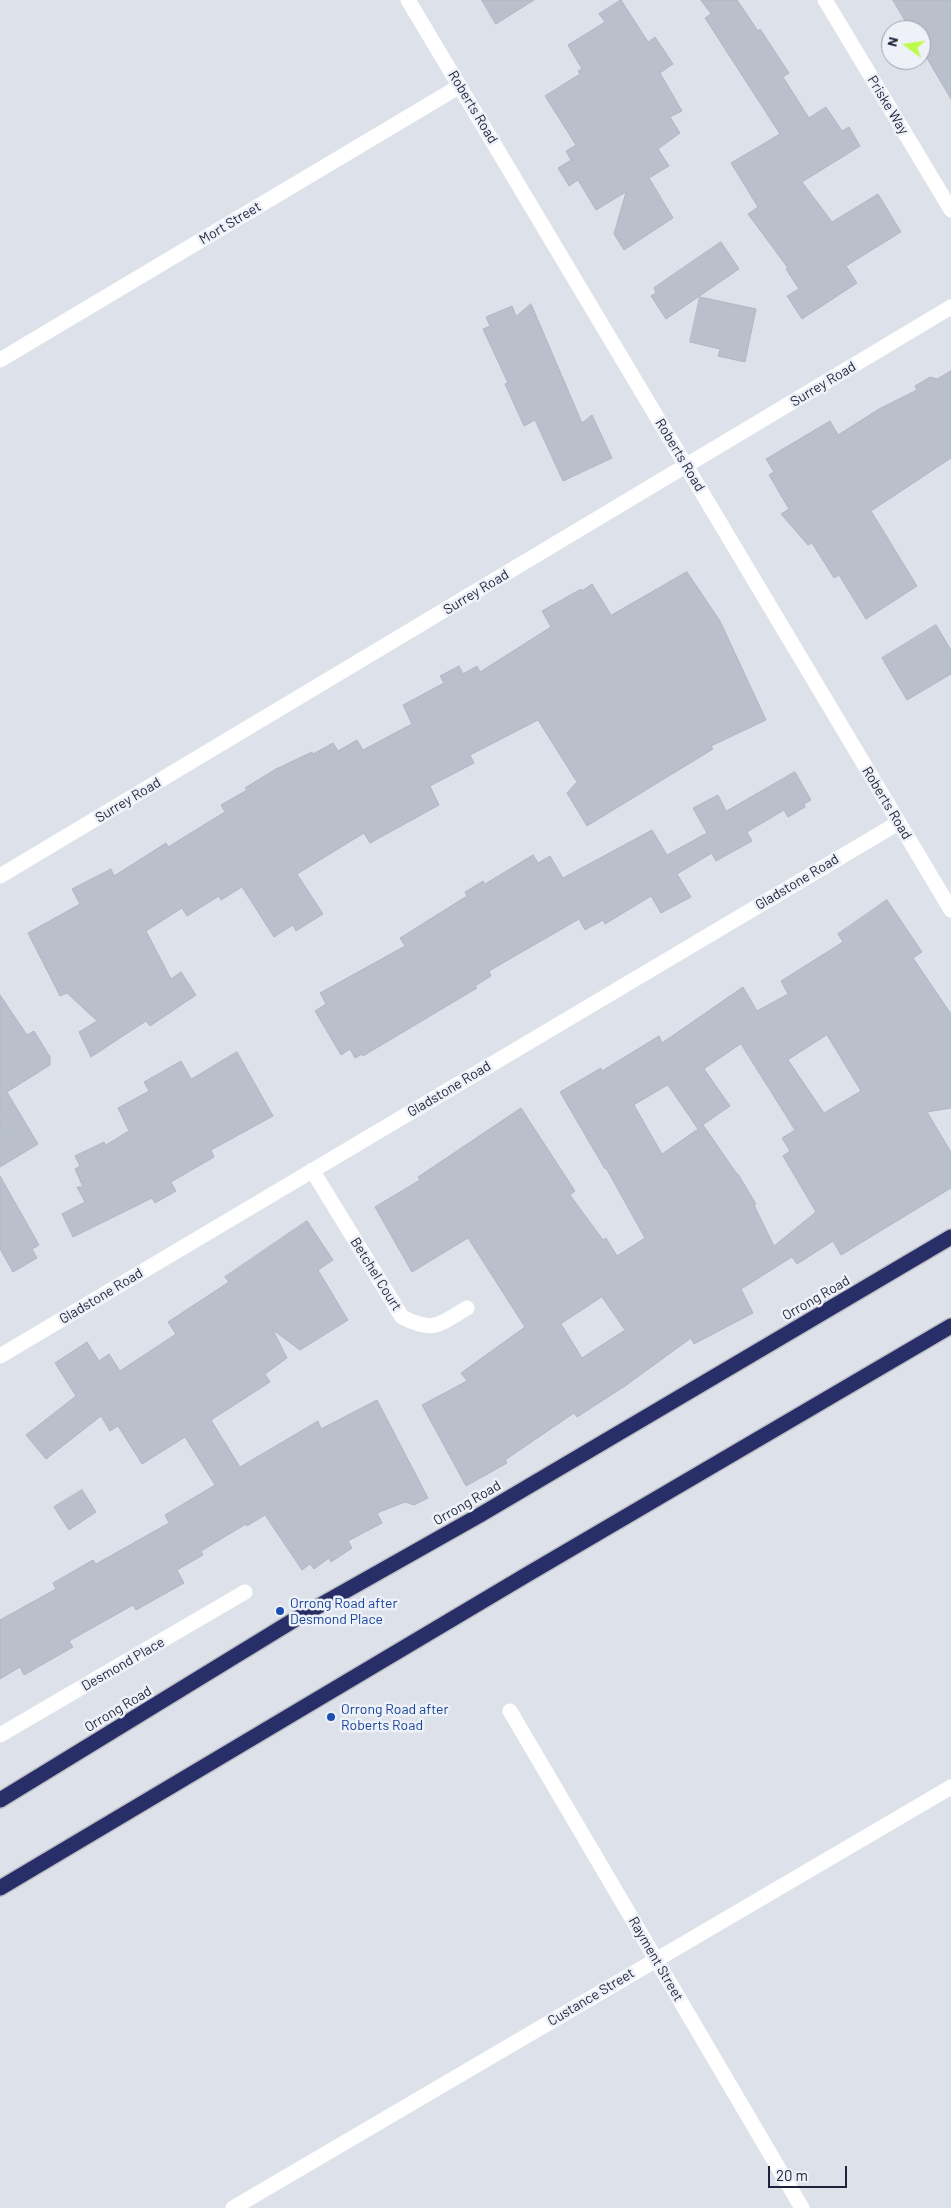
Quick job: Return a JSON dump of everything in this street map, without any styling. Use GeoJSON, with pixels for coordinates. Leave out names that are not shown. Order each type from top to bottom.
{"type":"FeatureCollection","features":[{"type":"Feature","properties":{"kind":"highway","name":"Orrong Road"},"geometry":{"type":"LineString","coordinates":[[0,1800],[294,1620],[489,1510],[951,1237]]}},
{"type":"Feature","properties":{"kind":"highway"},"geometry":{"type":"LineString","coordinates":[[0,1888],[519,1579],[951,1326]]}},
{"type":"Feature","properties":{"kind":"street","name":"Roberts Road"},"geometry":{"type":"LineString","coordinates":[[408,0],[951,910]]}},
{"type":"Feature","properties":{"kind":"street","name":"Priske Way"},"geometry":{"type":"LineString","coordinates":[[826,0],[951,210]]}},
{"type":"Feature","properties":{"kind":"street","name":"Mort Street"},"geometry":{"type":"LineString","coordinates":[[0,360],[460,86]]}},
{"type":"Feature","properties":{"kind":"street","name":"Surrey Road"},"geometry":{"type":"LineString","coordinates":[[0,876],[951,307]]}},
{"type":"Feature","properties":{"kind":"street","name":"Gladstone Road"},"geometry":{"type":"LineString","coordinates":[[0,1356],[898,822]]}},
{"type":"Feature","properties":{"kind":"street","name":"Betchel Court"},"geometry":{"type":"LineString","coordinates":[[312,1170],[402,1317],[420,1326],[436,1326],[467,1308]]}},
{"type":"Feature","properties":{"kind":"street","name":"Desmond Place"},"geometry":{"type":"LineString","coordinates":[[0,1735],[245,1592]]}},
{"type":"Feature","properties":{"kind":"street","name":"Rayment Street"},"geometry":{"type":"LineString","coordinates":[[510,1711],[802,2208]]}},
{"type":"Feature","properties":{"kind":"street","name":"Custance Street"},"geometry":{"type":"LineString","coordinates":[[233,2208],[656,1958],[951,1787]]}},
{"type":"Feature","properties":{"kind":"building"},"geometry":{"type":"Polygon","coordinates":[[[482,0],[534,0],[496,24],[482,0]]]}},
{"type":"Feature","properties":{"kind":"building"},"geometry":{"type":"Polygon","coordinates":[[[621,0],[648,42],[655,37],[673,64],[660,73],[682,111],[670,117],[680,133],[658,149],[669,166],[649,178],[673,218],[624,250],[614,234],[626,192],[596,210],[578,180],[569,186],[558,168],[571,160],[566,151],[576,145],[545,96],[580,74],[578,71],[582,69],[568,45],[605,22],[599,14],[621,0]]]}},
{"type":"Feature","properties":{"kind":"building"},"geometry":{"type":"Polygon","coordinates":[[[701,0],[737,0],[758,31],[760,29],[789,73],[783,77],[809,118],[826,107],[842,131],[849,127],[860,146],[802,182],[832,222],[878,194],[901,232],[846,266],[857,283],[802,319],[787,296],[799,289],[786,269],[788,268],[748,214],[758,207],[731,163],[780,134],[705,18],[711,14],[701,0]]]}},
{"type":"Feature","properties":{"kind":"building"},"geometry":{"type":"Polygon","coordinates":[[[893,0],[951,0],[951,99],[931,65],[931,20],[905,20],[893,0]]]}},
{"type":"Feature","properties":{"kind":"building"},"geometry":{"type":"Polygon","coordinates":[[[721,242],[739,269],[666,319],[651,296],[656,293],[654,288],[721,242]]]}},
{"type":"Feature","properties":{"kind":"building"},"geometry":{"type":"Polygon","coordinates":[[[700,297],[756,309],[745,362],[718,356],[720,349],[690,342],[700,297]]]}},
{"type":"Feature","properties":{"kind":"building"},"geometry":{"type":"Polygon","coordinates":[[[531,304],[582,423],[592,415],[612,458],[563,481],[535,420],[524,426],[505,384],[508,383],[483,329],[490,326],[486,317],[512,306],[516,316],[531,304]]]}},
{"type":"Feature","properties":{"kind":"building"},"geometry":{"type":"Polygon","coordinates":[[[951,371],[951,458],[871,511],[917,586],[866,619],[839,575],[834,578],[812,543],[808,545],[781,514],[789,509],[769,475],[774,472],[766,459],[830,421],[838,435],[879,409],[917,390],[915,386],[930,377],[937,379],[951,371]]]}},
{"type":"Feature","properties":{"kind":"building"},"geometry":{"type":"Polygon","coordinates":[[[687,572],[720,621],[766,720],[711,746],[713,749],[587,826],[567,793],[577,782],[538,720],[470,755],[474,763],[430,786],[439,805],[370,843],[364,833],[297,874],[323,914],[296,931],[293,925],[274,937],[242,887],[221,900],[219,896],[187,916],[182,908],[146,931],[171,979],[181,972],[196,995],[150,1026],[146,1021],[91,1057],[79,1032],[97,1021],[67,993],[60,996],[28,933],[80,904],[72,889],[111,869],[114,876],[166,843],[168,847],[225,812],[221,805],[247,790],[245,788],[276,769],[312,752],[313,754],[333,743],[338,751],[357,740],[363,750],[412,724],[403,705],[444,683],[440,676],[459,666],[463,674],[477,666],[480,672],[551,627],[542,611],[581,589],[582,591],[592,584],[611,615],[687,572]]]}},
{"type":"Feature","properties":{"kind":"building"},"geometry":{"type":"Polygon","coordinates":[[[936,625],[951,650],[951,674],[907,700],[882,658],[936,625]]]}},
{"type":"Feature","properties":{"kind":"building"},"geometry":{"type":"Polygon","coordinates":[[[795,772],[811,800],[804,804],[805,807],[788,817],[784,810],[747,832],[752,841],[716,861],[712,853],[677,874],[691,897],[661,913],[651,896],[605,924],[603,920],[585,930],[579,919],[489,971],[491,976],[475,986],[477,988],[363,1056],[362,1054],[355,1058],[350,1049],[341,1055],[315,1011],[326,1004],[320,993],[405,946],[400,938],[467,896],[465,892],[483,881],[485,884],[533,855],[538,863],[550,856],[563,878],[652,830],[667,855],[707,833],[693,808],[718,795],[726,811],[795,772]]]}},
{"type":"Feature","properties":{"kind":"building"},"geometry":{"type":"Polygon","coordinates":[[[887,900],[922,952],[913,958],[951,1014],[951,1108],[927,1112],[951,1152],[951,1188],[841,1255],[833,1241],[797,1264],[792,1257],[741,1289],[753,1313],[694,1344],[691,1338],[625,1386],[577,1417],[574,1413],[505,1460],[507,1463],[466,1486],[422,1405],[467,1381],[461,1373],[525,1327],[468,1238],[412,1272],[375,1207],[420,1180],[418,1177],[521,1108],[575,1191],[570,1195],[603,1240],[606,1238],[617,1256],[645,1238],[606,1168],[560,1092],[601,1068],[602,1071],[659,1036],[662,1043],[743,987],[757,1011],[788,994],[781,981],[843,942],[838,934],[887,900]],[[827,1035],[788,1060],[824,1113],[861,1091],[827,1035]],[[741,1044],[704,1069],[730,1106],[701,1126],[703,1125],[738,1174],[756,1204],[754,1205],[774,1246],[816,1212],[783,1156],[790,1151],[782,1138],[795,1130],[741,1044]],[[668,1085],[634,1105],[662,1154],[698,1129],[668,1085]],[[602,1297],[561,1324],[582,1358],[625,1330],[602,1297]]]}},
{"type":"Feature","properties":{"kind":"building"},"geometry":{"type":"Polygon","coordinates":[[[0,995],[27,1035],[34,1031],[50,1057],[50,1065],[7,1092],[38,1144],[0,1167],[0,995]]]}},
{"type":"Feature","properties":{"kind":"building"},"geometry":{"type":"Polygon","coordinates":[[[237,1052],[273,1116],[211,1150],[214,1157],[171,1182],[176,1191],[155,1203],[152,1198],[73,1237],[62,1214],[85,1202],[77,1187],[83,1187],[75,1169],[80,1166],[75,1156],[104,1142],[106,1145],[129,1131],[118,1108],[149,1091],[144,1082],[181,1061],[191,1079],[237,1052]]]}},
{"type":"Feature","properties":{"kind":"building"},"geometry":{"type":"Polygon","coordinates":[[[0,1176],[39,1245],[32,1249],[37,1258],[13,1272],[0,1249],[0,1176]]]}},
{"type":"Feature","properties":{"kind":"building"},"geometry":{"type":"Polygon","coordinates":[[[307,1221],[333,1260],[318,1270],[348,1320],[300,1350],[273,1330],[287,1358],[265,1374],[270,1382],[211,1420],[240,1467],[318,1421],[321,1429],[377,1400],[428,1498],[414,1505],[405,1502],[377,1513],[382,1523],[348,1541],[352,1548],[331,1562],[329,1558],[314,1569],[310,1564],[302,1570],[265,1515],[201,1551],[203,1555],[177,1570],[184,1583],[136,1610],[133,1605],[69,1641],[73,1647],[24,1675],[20,1667],[0,1679],[0,1620],[56,1589],[53,1583],[93,1560],[96,1564],[169,1523],[165,1515],[215,1485],[185,1437],[142,1464],[118,1426],[110,1431],[101,1416],[46,1459],[26,1435],[76,1396],[55,1363],[87,1342],[99,1361],[109,1354],[120,1371],[176,1334],[168,1322],[229,1282],[225,1277],[307,1221]]]}},
{"type":"Feature","properties":{"kind":"building"},"geometry":{"type":"Polygon","coordinates":[[[82,1490],[96,1512],[69,1530],[54,1507],[82,1490]]]}},
{"type":"Feature","properties":{"kind":"place","name":"Orrong Road after Desmond Place"},"geometry":{"type":"Point","coordinates":[280,1611]}},
{"type":"Feature","properties":{"kind":"place","name":"Orrong Road after Roberts Road"},"geometry":{"type":"Point","coordinates":[331,1717]}}]}
